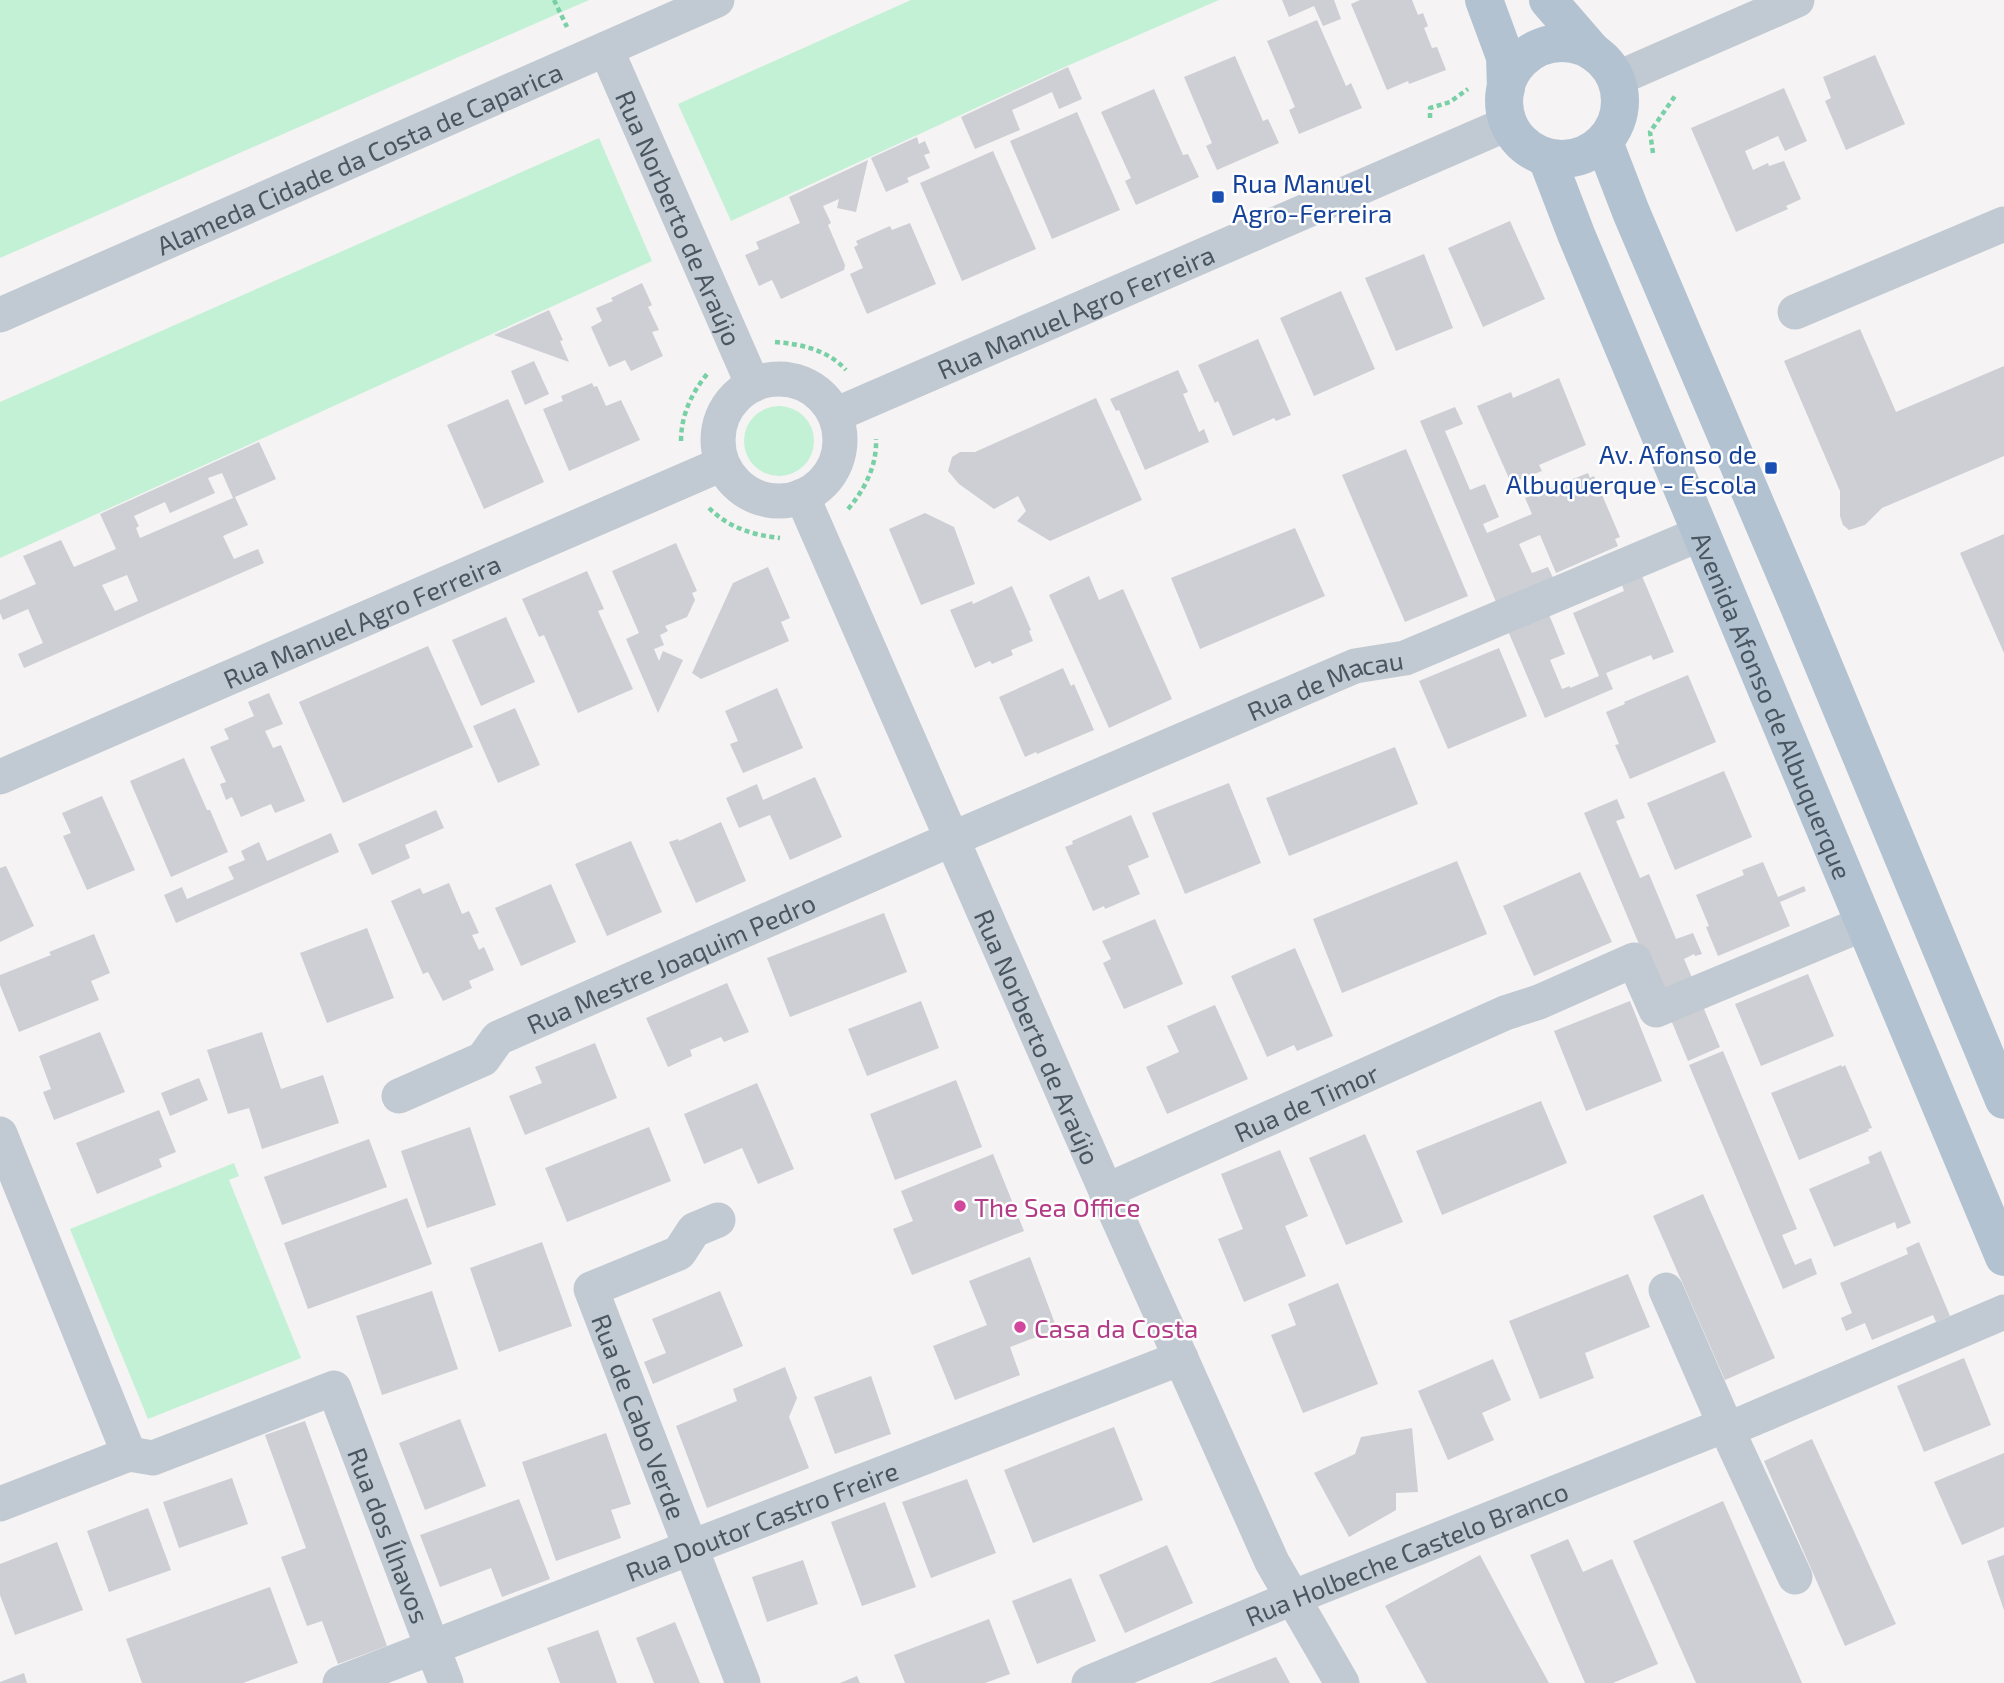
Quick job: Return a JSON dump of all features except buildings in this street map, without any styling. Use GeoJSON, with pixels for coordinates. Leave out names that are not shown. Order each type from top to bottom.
{"type":"FeatureCollection","features":[{"type":"Feature","properties":{"kind":"main road"},"geometry":{"type":"LineString","coordinates":[[1484,0],[1505,57],[1495,100],[1517,137],[1527,148],[1557,159],[1574,158],[1590,152],[1604,142],[1614,128],[1620,95],[1604,65],[1548,0]]}},
{"type":"Feature","properties":{"kind":"main road"},"geometry":{"type":"LineString","coordinates":[[1495,100],[1524,57],[1540,48],[1558,43],[1576,45],[1604,65]]}},
{"type":"Feature","properties":{"kind":"main road"},"geometry":{"type":"LineString","coordinates":[[1604,142],[2004,1100]]}},
{"type":"Feature","properties":{"kind":"main road","name":"Avenida Afonso de Albuquerque"},"geometry":{"type":"LineString","coordinates":[[1541,155],[1548,161],[1576,234],[2004,1257]]}},
{"type":"Feature","properties":{"kind":"street","name":"Alameda Cidade da Costa de Caparica"},"geometry":{"type":"LineString","coordinates":[[0,315],[717,0]]}},
{"type":"Feature","properties":{"kind":"street"},"geometry":{"type":"LineString","coordinates":[[1604,65],[1797,0]]}},
{"type":"Feature","properties":{"kind":"street","name":"Rua Norberto de Araújo"},"geometry":{"type":"LineString","coordinates":[[606,49],[753,385]]}},
{"type":"Feature","properties":{"kind":"street","name":"Rua Manuel Agro Ferreira"},"geometry":{"type":"LineString","coordinates":[[835,415],[1495,100]]}},
{"type":"Feature","properties":{"kind":"street"},"geometry":{"type":"LineString","coordinates":[[1795,312],[2004,224]]}},
{"type":"Feature","properties":{"kind":"street"},"geometry":{"type":"LineString","coordinates":[[792,380],[806,385],[824,398],[835,415],[840,430],[837,460],[821,485],[802,496],[781,502],[752,495],[739,487],[722,464],[718,442],[721,420],[727,407],[737,396],[762,381],[792,380]]}},
{"type":"Feature","properties":{"kind":"street","name":"Rua Manuel Agro Ferreira"},"geometry":{"type":"LineString","coordinates":[[0,777],[722,464]]}},
{"type":"Feature","properties":{"kind":"street","name":"Rua Norberto de Araújo"},"geometry":{"type":"LineString","coordinates":[[802,496],[1106,1191],[1272,1562],[1342,1683]]}},
{"type":"Feature","properties":{"kind":"street","name":"Rua de Macau"},"geometry":{"type":"LineString","coordinates":[[952,839],[1355,666],[1405,658],[1702,533]]}},
{"type":"Feature","properties":{"kind":"street","name":"Rua Mestre Joaquim Pedro"},"geometry":{"type":"LineString","coordinates":[[399,1096],[483,1059],[498,1038],[952,839]]}},
{"type":"Feature","properties":{"kind":"street","name":"Rua de Timor"},"geometry":{"type":"LineString","coordinates":[[1106,1191],[1505,1013],[1539,1002],[1634,960],[1656,1010],[1865,923]]}},
{"type":"Feature","properties":{"kind":"street"},"geometry":{"type":"LineString","coordinates":[[0,1134],[129,1454],[0,1504]]}},
{"type":"Feature","properties":{"kind":"street","name":"Rua de Cabo Verde"},"geometry":{"type":"LineString","coordinates":[[718,1220],[694,1230],[679,1252],[590,1289],[743,1683]]}},
{"type":"Feature","properties":{"kind":"street"},"geometry":{"type":"LineString","coordinates":[[1665,1290],[1795,1577]]}},
{"type":"Feature","properties":{"kind":"street","name":"Rua Holbeche Castelo Branco"},"geometry":{"type":"LineString","coordinates":[[1094,1682],[1292,1598],[1725,1425],[1741,1424],[2004,1312]]}},
{"type":"Feature","properties":{"kind":"street","name":"Rua Doutor Castro Freire"},"geometry":{"type":"LineString","coordinates":[[340,1683],[1181,1358]]}},
{"type":"Feature","properties":{"kind":"street","name":"Rua dos Ílhavos"},"geometry":{"type":"LineString","coordinates":[[129,1454],[153,1458],[334,1388],[446,1683]]}},
{"type":"Feature","properties":{"kind":"path"},"geometry":{"type":"LineString","coordinates":[[1654,164],[1650,132],[1681,87]]}},
{"type":"Feature","properties":{"kind":"path"},"geometry":{"type":"LineString","coordinates":[[1430,122],[1430,108],[1450,102],[1495,100]]}},
{"type":"Feature","properties":{"kind":"green space"},"geometry":{"type":"Polygon","coordinates":[[[0,0],[589,0],[0,258],[0,0]]]}},
{"type":"Feature","properties":{"kind":"green space"},"geometry":{"type":"Polygon","coordinates":[[[911,0],[1219,0],[1067,66],[731,221],[678,104],[911,0]]]}},
{"type":"Feature","properties":{"kind":"green space"},"geometry":{"type":"Polygon","coordinates":[[[599,138],[652,261],[0,558],[0,402],[599,138]]]}},
{"type":"Feature","properties":{"kind":"green space"},"geometry":{"type":"Polygon","coordinates":[[[779,406],[804,416],[814,441],[804,466],[779,476],[754,466],[744,441],[754,416],[779,406]]]}},
{"type":"Feature","properties":{"kind":"green space"},"geometry":{"type":"Polygon","coordinates":[[[234,1163],[239,1176],[229,1180],[301,1358],[148,1419],[70,1229],[234,1163]]]}},
{"type":"Feature","properties":{"kind":"place","name":"Rua Manuel Agro-Ferreira"},"geometry":{"type":"Point","coordinates":[1218,197]}},
{"type":"Feature","properties":{"kind":"place","name":"Av. Afonso de Albuquerque - Escola"},"geometry":{"type":"Point","coordinates":[1771,468]}},
{"type":"Feature","properties":{"kind":"place","name":"The Sea Office"},"geometry":{"type":"Point","coordinates":[960,1206]}},
{"type":"Feature","properties":{"kind":"place","name":"Casa da Costa"},"geometry":{"type":"Point","coordinates":[1020,1327]}}]}
